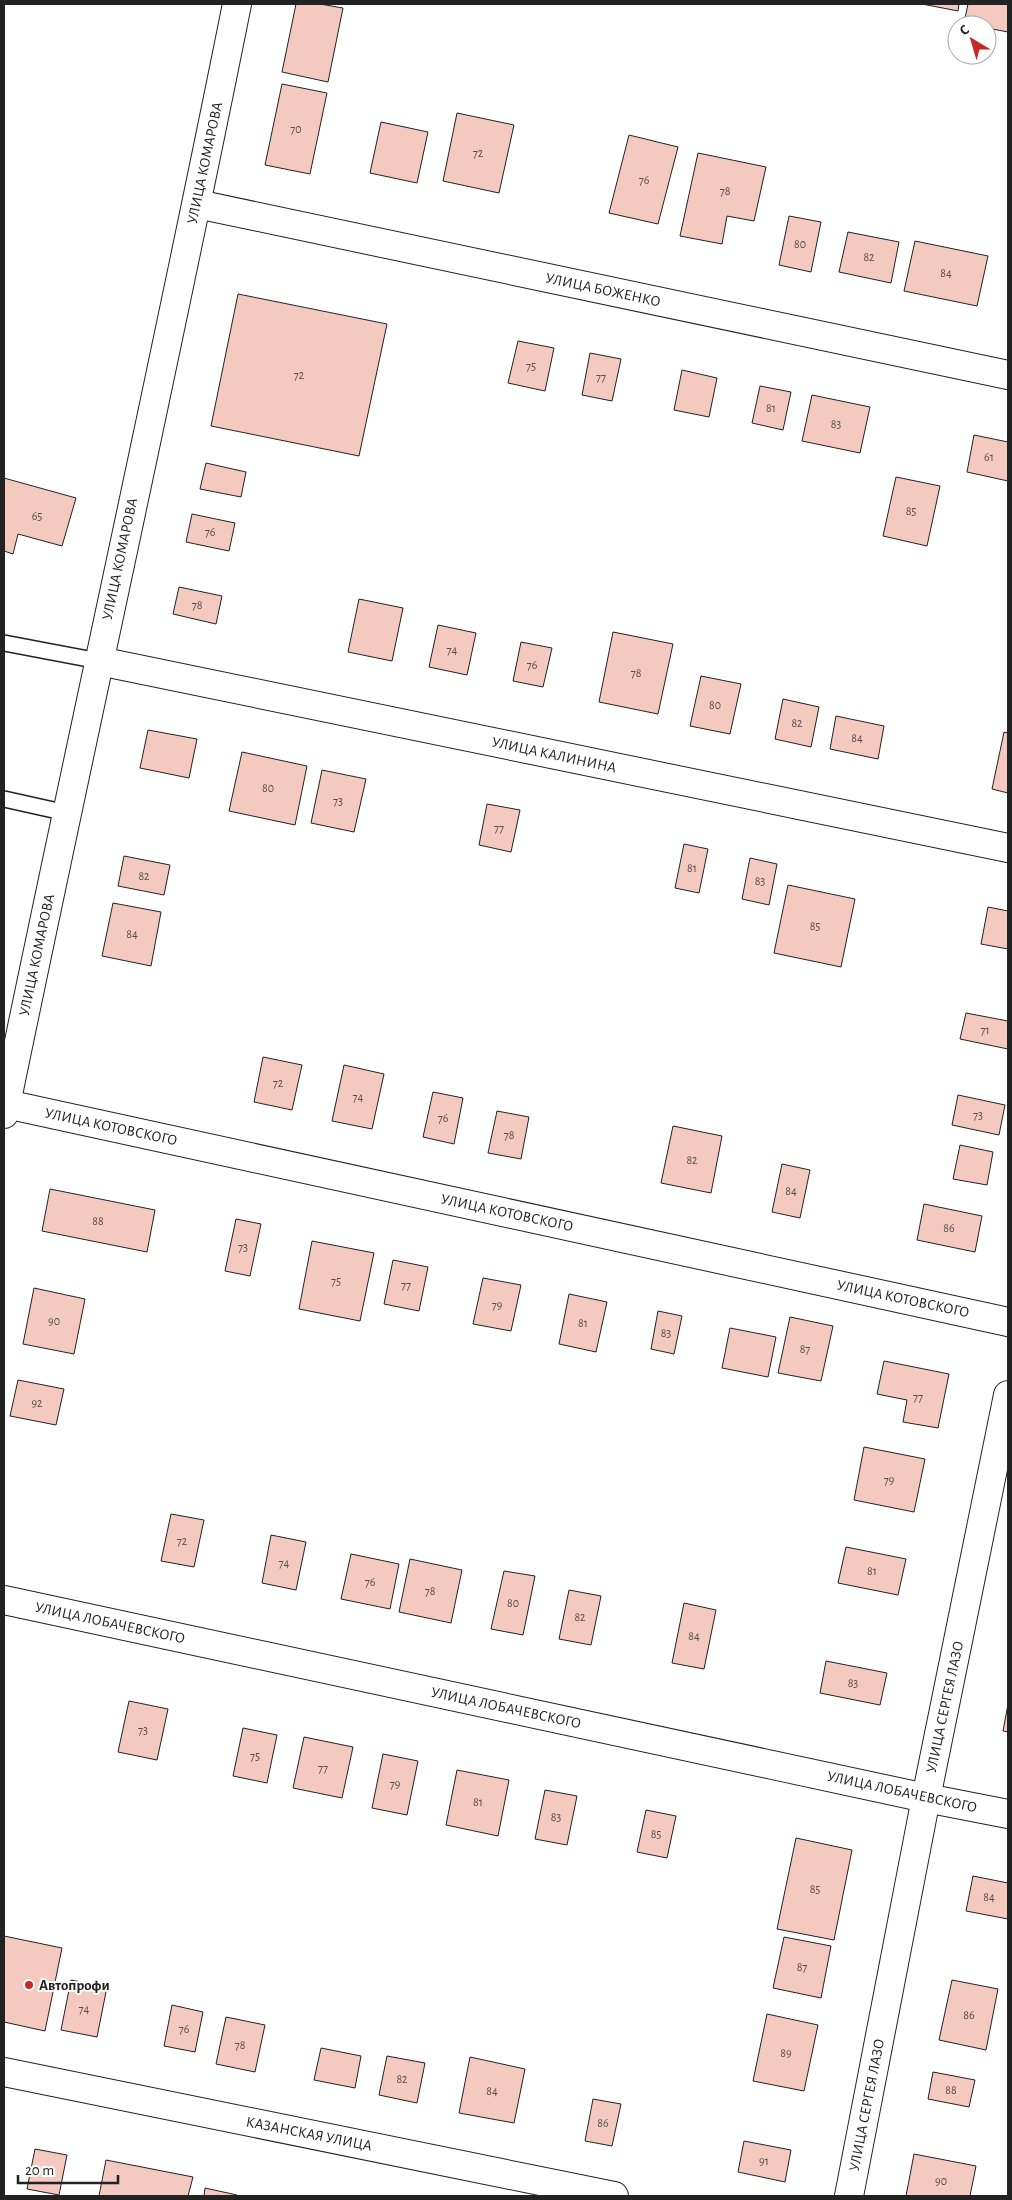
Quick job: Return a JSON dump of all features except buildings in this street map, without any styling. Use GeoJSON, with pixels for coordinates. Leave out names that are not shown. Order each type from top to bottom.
{"type":"FeatureCollection","features":[{"type":"Feature","properties":{"kind":"street","name":"УЛИЦА КОМАРОВА"},"geometry":{"type":"LineString","coordinates":[[5,1109],[197,204],[237,4]]}},
{"type":"Feature","properties":{"kind":"street","name":"УЛИЦА БОЖЕНКО"},"geometry":{"type":"LineString","coordinates":[[197,204],[1008,375]]}},
{"type":"Feature","properties":{"kind":"street","name":"УЛИЦА КАЛИНИНА"},"geometry":{"type":"LineString","coordinates":[[99,662],[1008,848]]}},
{"type":"Feature","properties":{"kind":"street","name":"УЛИЦА КОТОВСКОГО"},"geometry":{"type":"LineString","coordinates":[[5,1109],[1008,1322]]}},
{"type":"Feature","properties":{"kind":"street","name":"УЛИЦА СЕРГЕЯ ЛАЗО"},"geometry":{"type":"LineString","coordinates":[[850,2196],[926,1798],[1008,1395]]}},
{"type":"Feature","properties":{"kind":"street","name":"УЛИЦА ЛОБАЧЕВСКОГО"},"geometry":{"type":"LineString","coordinates":[[4,1600],[1008,1814]]}},
{"type":"Feature","properties":{"kind":"street","name":"КАЗАНСКАЯ УЛИЦА"},"geometry":{"type":"LineString","coordinates":[[4,2072],[614,2196]]}},
{"type":"Feature","properties":{"kind":"lane"},"geometry":{"type":"LineString","coordinates":[[4,644],[99,662]]}},
{"type":"Feature","properties":{"kind":"lane"},"geometry":{"type":"LineString","coordinates":[[4,799],[67,813]]}},
{"type":"Feature","properties":{"kind":"place","name":"Автопрофи"},"geometry":{"type":"Point","coordinates":[29,1985]}}]}
